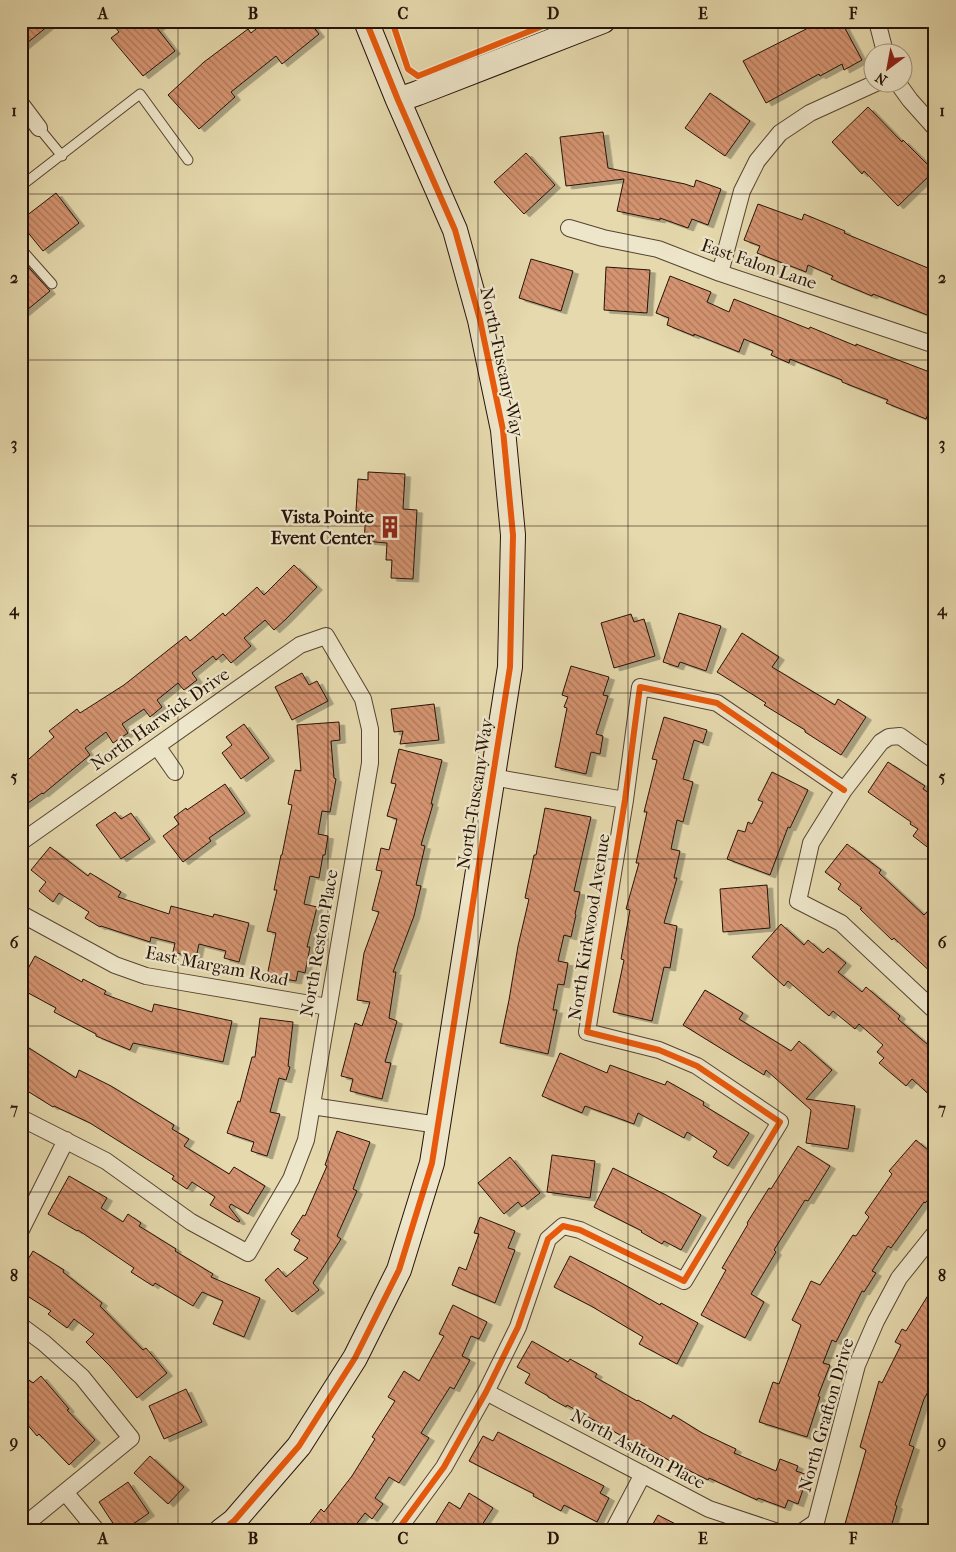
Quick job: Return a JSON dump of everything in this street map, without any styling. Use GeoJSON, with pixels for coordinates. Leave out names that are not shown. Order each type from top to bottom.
{"type":"FeatureCollection","features":[{"type":"Feature","properties":{"kind":"street","name":"North Tuscany Way"},"geometry":{"type":"LineString","coordinates":[[221,1531],[234,1521],[299,1446],[355,1358],[399,1270],[432,1163],[510,667],[513,535],[503,430],[480,320],[455,230],[398,100],[366,21]]}},
{"type":"Feature","properties":{"kind":"street"},"geometry":{"type":"LineString","coordinates":[[398,100],[603,21]]}},
{"type":"Feature","properties":{"kind":"street"},"geometry":{"type":"LineString","coordinates":[[877,21],[883,42]]}},
{"type":"Feature","properties":{"kind":"street"},"geometry":{"type":"LineString","coordinates":[[720,273],[742,191],[757,161],[780,133],[810,113],[864,88]]}},
{"type":"Feature","properties":{"kind":"street"},"geometry":{"type":"LineString","coordinates":[[904,92],[935,128]]}},
{"type":"Feature","properties":{"kind":"street"},"geometry":{"type":"LineString","coordinates":[[21,104],[39,128]]}},
{"type":"Feature","properties":{"kind":"street","name":"East Falon Lane"},"geometry":{"type":"LineString","coordinates":[[569,228],[603,238],[658,249],[720,273],[935,345]]}},
{"type":"Feature","properties":{"kind":"street","name":"North Harwick Drive"},"geometry":{"type":"LineString","coordinates":[[21,842],[300,645],[326,636]]}},
{"type":"Feature","properties":{"kind":"street","name":"North Reston Place"},"geometry":{"type":"LineString","coordinates":[[66,1140],[106,1161],[191,1222],[248,1253],[291,1179],[306,1140],[370,763],[370,729],[363,699],[326,636]]}},
{"type":"Feature","properties":{"kind":"street","name":"North Kirkwood Avenue"},"geometry":{"type":"LineString","coordinates":[[398,1531],[444,1467],[486,1392],[518,1327],[548,1239],[563,1226],[580,1230],[684,1280],[780,1122],[697,1066],[659,1050],[587,1032],[625,800],[640,687],[717,703],[844,790]]}},
{"type":"Feature","properties":{"kind":"street"},"geometry":{"type":"LineString","coordinates":[[935,761],[900,736],[889,737],[881,742],[844,790],[811,843],[798,901],[841,923],[935,1011]]}},
{"type":"Feature","properties":{"kind":"street"},"geometry":{"type":"LineString","coordinates":[[157,746],[175,772]]}},
{"type":"Feature","properties":{"kind":"street"},"geometry":{"type":"LineString","coordinates":[[492,777],[625,800]]}},
{"type":"Feature","properties":{"kind":"street","name":"East Margam Road"},"geometry":{"type":"LineString","coordinates":[[21,913],[115,965],[146,976],[328,1007]]}},
{"type":"Feature","properties":{"kind":"street"},"geometry":{"type":"LineString","coordinates":[[312,1106],[438,1125]]}},
{"type":"Feature","properties":{"kind":"street"},"geometry":{"type":"LineString","coordinates":[[21,1118],[66,1140],[21,1230]]}},
{"type":"Feature","properties":{"kind":"street","name":"North Grafton Drive"},"geometry":{"type":"LineString","coordinates":[[803,1531],[816,1522],[857,1365],[876,1321],[899,1278],[935,1233]]}},
{"type":"Feature","properties":{"kind":"street"},"geometry":{"type":"LineString","coordinates":[[21,1326],[44,1343],[82,1377],[131,1438],[21,1528]]}},
{"type":"Feature","properties":{"kind":"street","name":"North Ashton Place"},"geometry":{"type":"LineString","coordinates":[[486,1392],[710,1509],[775,1531]]}},
{"type":"Feature","properties":{"kind":"street"},"geometry":{"type":"LineString","coordinates":[[613,1531],[642,1474]]}},
{"type":"Feature","properties":{"kind":"street"},"geometry":{"type":"LineString","coordinates":[[65,1492],[97,1531]]}},
{"type":"Feature","properties":{"kind":"lane"},"geometry":{"type":"LineString","coordinates":[[21,186],[140,94],[188,160]]}},
{"type":"Feature","properties":{"kind":"lane"},"geometry":{"type":"LineString","coordinates":[[39,128],[62,156]]}},
{"type":"Feature","properties":{"kind":"lane"},"geometry":{"type":"LineString","coordinates":[[21,248],[52,284]]}},
{"type":"Feature","properties":{"kind":"building"},"geometry":{"type":"Polygon","coordinates":[[[21,21],[54,21],[21,48],[21,21]]]}},
{"type":"Feature","properties":{"kind":"building"},"geometry":{"type":"Polygon","coordinates":[[[110,21],[166,21],[157,28],[175,51],[143,76],[111,38],[119,32],[110,21]]]}},
{"type":"Feature","properties":{"kind":"building"},"geometry":{"type":"Polygon","coordinates":[[[266,21],[309,21],[319,34],[282,64],[276,56],[231,92],[235,97],[199,129],[168,95],[204,62],[248,29],[251,33],[266,21]]]}},
{"type":"Feature","properties":{"kind":"building"},"geometry":{"type":"Polygon","coordinates":[[[822,21],[841,21],[862,60],[844,70],[842,64],[820,76],[819,74],[766,103],[743,61],[822,21]]]}},
{"type":"Feature","properties":{"kind":"building"},"geometry":{"type":"Polygon","coordinates":[[[710,93],[750,121],[725,156],[685,128],[710,93]]]}},
{"type":"Feature","properties":{"kind":"building"},"geometry":{"type":"Polygon","coordinates":[[[868,107],[934,171],[898,206],[864,171],[862,174],[832,142],[868,107]]]}},
{"type":"Feature","properties":{"kind":"building"},"geometry":{"type":"Polygon","coordinates":[[[603,132],[608,168],[694,187],[696,180],[721,189],[708,225],[692,219],[688,228],[660,218],[660,220],[617,211],[624,179],[566,186],[560,137],[603,132]]]}},
{"type":"Feature","properties":{"kind":"building"},"geometry":{"type":"Polygon","coordinates":[[[526,153],[555,185],[524,214],[494,182],[526,153]]]}},
{"type":"Feature","properties":{"kind":"building"},"geometry":{"type":"Polygon","coordinates":[[[56,193],[79,223],[43,251],[21,224],[21,220],[56,193]]]}},
{"type":"Feature","properties":{"kind":"building"},"geometry":{"type":"Polygon","coordinates":[[[758,204],[802,220],[804,214],[935,271],[935,318],[873,294],[872,296],[831,279],[833,276],[808,265],[806,272],[757,253],[760,246],[744,240],[758,204]]]}},
{"type":"Feature","properties":{"kind":"building"},"geometry":{"type":"Polygon","coordinates":[[[21,259],[50,291],[21,315],[21,259]]]}},
{"type":"Feature","properties":{"kind":"building"},"geometry":{"type":"Polygon","coordinates":[[[531,259],[573,271],[561,311],[519,298],[531,259]]]}},
{"type":"Feature","properties":{"kind":"building"},"geometry":{"type":"Polygon","coordinates":[[[606,267],[650,270],[647,313],[604,310],[606,267]]]}},
{"type":"Feature","properties":{"kind":"building"},"geometry":{"type":"Polygon","coordinates":[[[670,276],[711,292],[707,302],[729,312],[734,299],[809,329],[810,327],[856,346],[856,344],[935,374],[935,398],[926,419],[886,403],[888,400],[842,382],[842,380],[790,359],[789,363],[771,355],[773,351],[744,339],[739,352],[667,325],[669,318],[656,313],[670,276]]]}},
{"type":"Feature","properties":{"kind":"building","name":"Vista Pointe Event Center"},"geometry":{"type":"Polygon","coordinates":[[[368,472],[405,474],[403,509],[417,510],[413,579],[391,578],[392,560],[386,560],[387,543],[364,541],[366,512],[356,511],[358,479],[368,480],[368,472]]]}},
{"type":"Feature","properties":{"kind":"building"},"geometry":{"type":"Polygon","coordinates":[[[294,565],[317,587],[274,630],[265,620],[244,638],[251,646],[231,663],[223,654],[216,660],[213,656],[192,673],[197,680],[184,690],[178,683],[157,700],[162,707],[150,717],[144,709],[122,724],[128,733],[113,743],[106,732],[85,748],[90,755],[43,794],[21,808],[21,766],[54,737],[49,731],[77,709],[80,713],[124,685],[186,636],[190,641],[223,613],[225,616],[257,587],[264,595],[294,565]]]}},
{"type":"Feature","properties":{"kind":"building"},"geometry":{"type":"Polygon","coordinates":[[[679,613],[721,626],[706,671],[680,662],[678,667],[663,662],[679,613]]]}},
{"type":"Feature","properties":{"kind":"building"},"geometry":{"type":"Polygon","coordinates":[[[631,614],[634,622],[644,619],[655,656],[614,668],[601,623],[631,614]]]}},
{"type":"Feature","properties":{"kind":"building"},"geometry":{"type":"Polygon","coordinates":[[[742,633],[779,657],[772,667],[835,705],[838,699],[866,717],[841,755],[717,672],[742,633]]]}},
{"type":"Feature","properties":{"kind":"building"},"geometry":{"type":"Polygon","coordinates":[[[571,666],[609,677],[603,695],[608,696],[596,734],[603,736],[600,754],[591,752],[586,774],[555,767],[567,708],[564,707],[568,697],[562,695],[571,666]]]}},
{"type":"Feature","properties":{"kind":"building"},"geometry":{"type":"Polygon","coordinates":[[[302,673],[309,685],[317,681],[328,701],[292,720],[275,687],[302,673]]]}},
{"type":"Feature","properties":{"kind":"building"},"geometry":{"type":"Polygon","coordinates":[[[434,704],[439,740],[400,744],[403,731],[394,732],[391,709],[434,704]]]}},
{"type":"Feature","properties":{"kind":"building"},"geometry":{"type":"Polygon","coordinates":[[[664,717],[707,730],[703,743],[694,740],[683,779],[693,782],[683,822],[677,820],[671,849],[680,851],[674,878],[677,878],[664,923],[677,926],[670,968],[664,967],[652,1021],[613,1012],[624,960],[621,959],[630,910],[626,909],[639,863],[636,863],[647,812],[644,812],[657,760],[652,759],[664,717]]]}},
{"type":"Feature","properties":{"kind":"building"},"geometry":{"type":"Polygon","coordinates":[[[339,722],[340,740],[331,741],[334,778],[336,779],[330,812],[322,811],[318,834],[328,836],[325,855],[323,855],[319,878],[310,876],[304,904],[317,907],[307,947],[310,947],[305,973],[298,971],[296,981],[267,976],[276,933],[267,931],[277,890],[274,890],[292,805],[288,804],[295,770],[301,771],[297,725],[339,722]]]}},
{"type":"Feature","properties":{"kind":"building"},"geometry":{"type":"Polygon","coordinates":[[[244,724],[269,758],[241,779],[222,753],[232,745],[226,737],[244,724]]]}},
{"type":"Feature","properties":{"kind":"building"},"geometry":{"type":"Polygon","coordinates":[[[399,749],[442,760],[431,804],[433,804],[421,845],[425,846],[416,885],[421,886],[414,916],[393,972],[396,972],[389,1018],[397,1021],[385,1062],[391,1063],[382,1099],[350,1091],[353,1079],[341,1076],[355,1023],[362,1026],[370,1002],[357,1000],[364,953],[379,912],[372,910],[382,871],[376,870],[381,848],[389,850],[397,819],[387,816],[396,784],[391,783],[399,749]]]}},
{"type":"Feature","properties":{"kind":"building"},"geometry":{"type":"Polygon","coordinates":[[[888,762],[925,786],[923,789],[935,797],[935,853],[913,836],[918,829],[910,824],[911,822],[868,792],[888,762]]]}},
{"type":"Feature","properties":{"kind":"building"},"geometry":{"type":"Polygon","coordinates":[[[772,772],[808,790],[790,828],[788,827],[770,875],[727,859],[738,830],[745,832],[748,822],[752,824],[763,802],[758,800],[772,772]]]}},
{"type":"Feature","properties":{"kind":"building"},"geometry":{"type":"Polygon","coordinates":[[[225,784],[245,813],[209,838],[211,841],[183,862],[163,836],[179,824],[174,817],[225,784]]]}},
{"type":"Feature","properties":{"kind":"building"},"geometry":{"type":"Polygon","coordinates":[[[545,808],[591,817],[574,891],[580,892],[571,937],[564,935],[558,961],[568,963],[564,985],[558,984],[553,1010],[557,1010],[548,1054],[500,1043],[518,946],[529,899],[525,898],[545,808]]]}},
{"type":"Feature","properties":{"kind":"building"},"geometry":{"type":"Polygon","coordinates":[[[115,812],[121,819],[131,813],[150,839],[121,859],[96,825],[115,812]]]}},
{"type":"Feature","properties":{"kind":"building"},"geometry":{"type":"Polygon","coordinates":[[[847,844],[881,870],[879,873],[924,915],[935,903],[935,976],[894,938],[892,940],[860,909],[862,908],[838,889],[841,884],[825,872],[847,844]]]}},
{"type":"Feature","properties":{"kind":"building"},"geometry":{"type":"Polygon","coordinates":[[[50,847],[88,876],[90,873],[121,892],[118,897],[169,914],[171,906],[213,917],[214,914],[249,923],[239,962],[224,958],[226,951],[199,944],[196,958],[173,952],[175,943],[151,937],[150,942],[100,927],[85,918],[89,912],[59,893],[53,902],[39,891],[46,882],[31,870],[50,847]]]}},
{"type":"Feature","properties":{"kind":"building"},"geometry":{"type":"Polygon","coordinates":[[[767,885],[770,928],[723,932],[720,889],[767,885]]]}},
{"type":"Feature","properties":{"kind":"building"},"geometry":{"type":"Polygon","coordinates":[[[781,924],[804,945],[808,940],[823,953],[828,948],[846,963],[838,972],[862,992],[866,987],[900,1016],[898,1019],[935,1051],[935,1100],[912,1079],[906,1086],[879,1063],[884,1058],[877,1052],[883,1045],[859,1024],[855,1029],[833,1011],[829,1016],[788,981],[784,986],[752,957],[781,924]]]}},
{"type":"Feature","properties":{"kind":"building"},"geometry":{"type":"Polygon","coordinates":[[[35,956],[82,982],[83,979],[106,991],[104,994],[152,1012],[154,1004],[232,1021],[223,1062],[133,1043],[130,1050],[96,1036],[96,1034],[54,1012],[56,1008],[21,989],[21,981],[35,956]]]}},
{"type":"Feature","properties":{"kind":"building"},"geometry":{"type":"Polygon","coordinates":[[[705,990],[743,1013],[739,1019],[791,1051],[799,1041],[832,1070],[806,1099],[855,1106],[848,1149],[806,1143],[811,1110],[766,1070],[764,1075],[683,1025],[705,990]]]}},
{"type":"Feature","properties":{"kind":"building"},"geometry":{"type":"Polygon","coordinates":[[[260,1018],[293,1022],[288,1066],[290,1067],[286,1080],[279,1078],[270,1112],[280,1114],[267,1156],[251,1151],[254,1142],[227,1133],[238,1101],[240,1102],[252,1057],[255,1057],[260,1018]]]}},
{"type":"Feature","properties":{"kind":"building"},"geometry":{"type":"Polygon","coordinates":[[[21,1043],[76,1078],[79,1070],[111,1086],[174,1125],[172,1129],[189,1139],[184,1146],[229,1174],[234,1167],[265,1186],[248,1214],[231,1204],[229,1207],[240,1221],[238,1222],[210,1205],[215,1197],[192,1182],[187,1189],[172,1179],[174,1176],[90,1123],[53,1107],[21,1087],[21,1043]]]}},
{"type":"Feature","properties":{"kind":"building"},"geometry":{"type":"Polygon","coordinates":[[[560,1053],[607,1073],[610,1065],[665,1085],[667,1081],[704,1102],[703,1105],[749,1133],[728,1166],[713,1157],[717,1151],[687,1132],[684,1138],[638,1113],[634,1124],[585,1106],[582,1113],[542,1096],[560,1053]]]}},
{"type":"Feature","properties":{"kind":"building"},"geometry":{"type":"Polygon","coordinates":[[[337,1131],[370,1142],[353,1189],[357,1191],[337,1236],[341,1239],[313,1283],[319,1290],[292,1312],[265,1280],[278,1268],[286,1277],[308,1258],[294,1250],[300,1240],[291,1234],[303,1215],[305,1216],[327,1166],[325,1165],[337,1131]]]}},
{"type":"Feature","properties":{"kind":"building"},"geometry":{"type":"Polygon","coordinates":[[[916,1140],[935,1156],[935,1192],[924,1202],[891,1248],[888,1246],[872,1271],[876,1273],[864,1292],[862,1291],[836,1342],[832,1340],[823,1363],[830,1365],[818,1396],[820,1397],[807,1437],[759,1422],[773,1382],[779,1384],[801,1325],[792,1320],[811,1281],[820,1285],[853,1235],[856,1236],[869,1217],[865,1213],[892,1174],[889,1171],[916,1140]]]}},
{"type":"Feature","properties":{"kind":"building"},"geometry":{"type":"Polygon","coordinates":[[[798,1146],[830,1166],[808,1201],[805,1200],[774,1250],[776,1252],[751,1294],[764,1302],[745,1338],[701,1315],[726,1270],[722,1268],[747,1223],[798,1146]]]}},
{"type":"Feature","properties":{"kind":"building"},"geometry":{"type":"Polygon","coordinates":[[[552,1155],[595,1161],[590,1198],[547,1192],[552,1155]]]}},
{"type":"Feature","properties":{"kind":"building"},"geometry":{"type":"Polygon","coordinates":[[[510,1157],[540,1193],[522,1207],[518,1202],[504,1214],[478,1183],[510,1157]]]}},
{"type":"Feature","properties":{"kind":"building"},"geometry":{"type":"Polygon","coordinates":[[[613,1168],[701,1215],[681,1250],[664,1241],[662,1244],[642,1231],[594,1207],[613,1168]]]}},
{"type":"Feature","properties":{"kind":"building"},"geometry":{"type":"Polygon","coordinates":[[[69,1176],[107,1198],[101,1208],[123,1222],[128,1214],[141,1223],[139,1226],[213,1274],[211,1277],[260,1298],[244,1337],[213,1324],[223,1301],[202,1292],[193,1306],[155,1283],[153,1286],[131,1272],[134,1268],[78,1230],[48,1214],[69,1176]]]}},
{"type":"Feature","properties":{"kind":"building"},"geometry":{"type":"Polygon","coordinates":[[[480,1217],[515,1231],[508,1248],[515,1250],[495,1303],[452,1285],[459,1267],[466,1270],[479,1234],[474,1233],[480,1217]]]}},
{"type":"Feature","properties":{"kind":"building"},"geometry":{"type":"Polygon","coordinates":[[[33,1251],[64,1270],[63,1272],[102,1303],[100,1306],[143,1350],[146,1348],[167,1373],[137,1398],[110,1366],[86,1342],[94,1334],[74,1319],[67,1328],[48,1314],[51,1311],[21,1292],[21,1271],[33,1251]]]}},
{"type":"Feature","properties":{"kind":"building"},"geometry":{"type":"Polygon","coordinates":[[[570,1256],[660,1305],[661,1303],[698,1323],[677,1364],[639,1344],[643,1337],[591,1306],[554,1287],[570,1256]]]}},
{"type":"Feature","properties":{"kind":"building"},"geometry":{"type":"Polygon","coordinates":[[[935,1284],[935,1379],[924,1399],[909,1445],[914,1447],[895,1505],[897,1506],[890,1531],[843,1531],[866,1450],[860,1447],[879,1381],[882,1383],[901,1345],[895,1342],[902,1329],[906,1331],[935,1284]]]}},
{"type":"Feature","properties":{"kind":"building"},"geometry":{"type":"Polygon","coordinates":[[[453,1305],[487,1322],[479,1339],[471,1336],[462,1356],[470,1360],[454,1389],[450,1387],[421,1433],[429,1438],[399,1483],[389,1477],[375,1498],[383,1504],[372,1519],[365,1513],[351,1531],[304,1531],[321,1509],[324,1512],[352,1476],[375,1439],[372,1437],[395,1401],[388,1397],[404,1371],[419,1381],[444,1336],[439,1334],[453,1305]]]}},
{"type":"Feature","properties":{"kind":"building"},"geometry":{"type":"Polygon","coordinates":[[[532,1341],[568,1362],[570,1359],[597,1374],[595,1377],[671,1419],[673,1415],[702,1433],[736,1449],[734,1453],[776,1471],[780,1459],[798,1466],[796,1471],[808,1475],[798,1504],[788,1500],[785,1508],[758,1498],[757,1500],[709,1478],[708,1480],[637,1442],[636,1444],[567,1405],[566,1407],[525,1383],[530,1374],[517,1367],[532,1341]]]}},
{"type":"Feature","properties":{"kind":"building"},"geometry":{"type":"Polygon","coordinates":[[[21,1375],[33,1383],[41,1376],[69,1409],[67,1410],[95,1440],[69,1465],[39,1434],[37,1436],[21,1417],[21,1375]]]}},
{"type":"Feature","properties":{"kind":"building"},"geometry":{"type":"Polygon","coordinates":[[[186,1389],[202,1422],[164,1439],[149,1406],[186,1389]]]}},
{"type":"Feature","properties":{"kind":"building"},"geometry":{"type":"Polygon","coordinates":[[[498,1432],[604,1486],[600,1493],[609,1498],[597,1522],[564,1505],[561,1511],[533,1496],[534,1494],[469,1461],[483,1436],[493,1441],[498,1432]]]}},
{"type":"Feature","properties":{"kind":"building"},"geometry":{"type":"Polygon","coordinates":[[[150,1456],[184,1487],[168,1504],[134,1473],[150,1456]]]}},
{"type":"Feature","properties":{"kind":"building"},"geometry":{"type":"Polygon","coordinates":[[[128,1482],[149,1513],[123,1531],[118,1531],[99,1502],[128,1482]]]}},
{"type":"Feature","properties":{"kind":"building"},"geometry":{"type":"Polygon","coordinates":[[[469,1493],[493,1508],[478,1531],[431,1531],[449,1502],[460,1509],[469,1493]]]}},
{"type":"Feature","properties":{"kind":"building"},"geometry":{"type":"Polygon","coordinates":[[[658,1515],[689,1531],[649,1531],[658,1515]]]}},
{"type":"Feature","properties":{"kind":"cycle path"},"geometry":{"type":"LineString","coordinates":[[221,1531],[234,1521],[299,1446],[355,1358],[399,1270],[432,1163],[510,667],[513,535],[503,430],[480,320],[455,230],[398,100],[366,21]]}},
{"type":"Feature","properties":{"kind":"cycle path"},"geometry":{"type":"LineString","coordinates":[[392,21],[408,69],[418,76],[555,21]]}},
{"type":"Feature","properties":{"kind":"cycle path"},"geometry":{"type":"LineString","coordinates":[[397,1531],[444,1467],[486,1392],[518,1327],[548,1239],[563,1226],[580,1230],[684,1281],[780,1122],[697,1066],[659,1050],[587,1032],[625,800],[640,687],[717,703],[844,790]]}},
{"type":"Feature","properties":{"kind":"place","name":"Vista Pointe Event Center"},"geometry":{"type":"Point","coordinates":[390,527]}}]}
